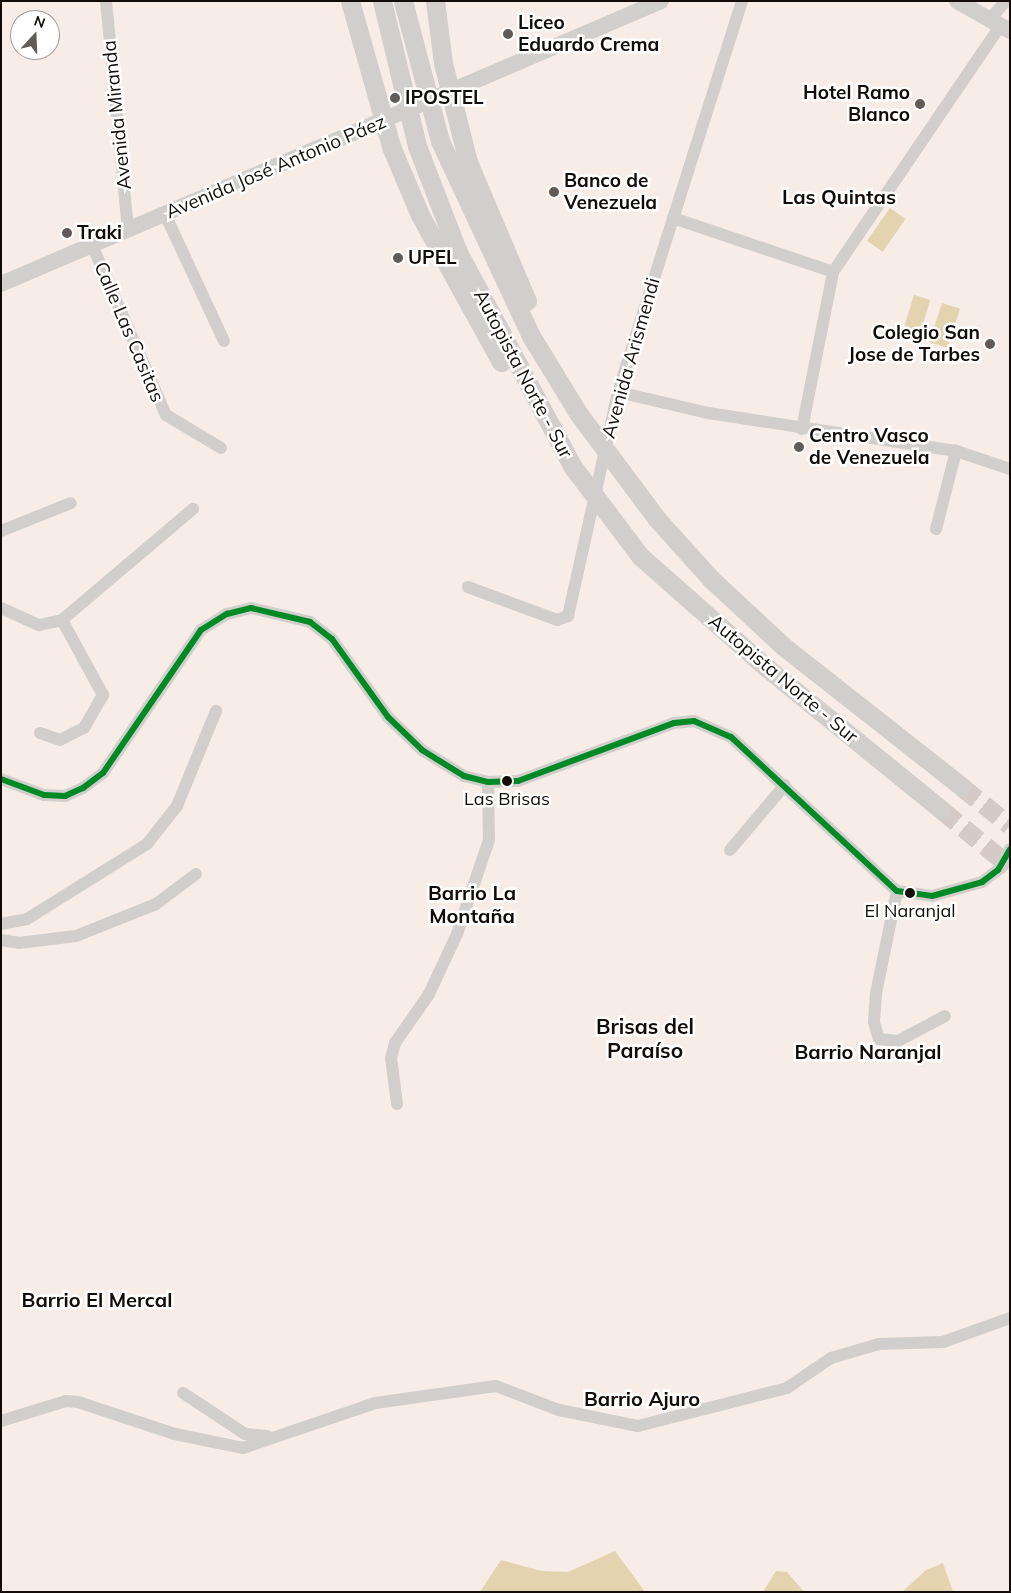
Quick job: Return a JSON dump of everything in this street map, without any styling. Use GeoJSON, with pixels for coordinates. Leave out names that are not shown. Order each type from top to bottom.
{"type":"FeatureCollection","features":[{"type":"Feature","properties":{"kind":"highway"},"geometry":{"type":"LineString","coordinates":[[350,1],[392,149],[420,215],[504,368],[543,417]]}},
{"type":"Feature","properties":{"kind":"highway","name":"Autopista Norte - Sur"},"geometry":{"type":"LineString","coordinates":[[382,1],[418,146],[458,252],[543,417],[608,515],[640,556],[686,598],[942,810]]}},
{"type":"Feature","properties":{"kind":"highway","name":"Autopista Norte - Sur"},"geometry":{"type":"LineString","coordinates":[[403,1],[440,141],[531,336],[578,414],[657,519],[711,579],[782,646],[962,787]]}},
{"type":"Feature","properties":{"kind":"highway"},"geometry":{"type":"LineString","coordinates":[[435,1],[443,63],[468,162],[526,296],[531,336]]}},
{"type":"Feature","properties":{"kind":"main road","name":"Avenida José Antonio Páez"},"geometry":{"type":"LineString","coordinates":[[1,284],[661,1]]}},
{"type":"Feature","properties":{"kind":"main road"},"geometry":{"type":"LineString","coordinates":[[957,1],[1001,25]]}},
{"type":"Feature","properties":{"kind":"street","name":"Avenida Miranda"},"geometry":{"type":"LineString","coordinates":[[106,1],[128,229]]}},
{"type":"Feature","properties":{"kind":"street","name":"Avenida Arismendi"},"geometry":{"type":"LineString","coordinates":[[468,587],[557,620],[568,616],[618,392],[742,1]]}},
{"type":"Feature","properties":{"kind":"street"},"geometry":{"type":"LineString","coordinates":[[802,429],[833,272],[1001,25],[1006,1]]}},
{"type":"Feature","properties":{"kind":"street"},"geometry":{"type":"LineString","coordinates":[[165,214],[224,341]]}},
{"type":"Feature","properties":{"kind":"street"},"geometry":{"type":"LineString","coordinates":[[673,218],[833,272]]}},
{"type":"Feature","properties":{"kind":"street","name":"Calle Las Casitas"},"geometry":{"type":"LineString","coordinates":[[92,245],[166,415],[221,448]]}},
{"type":"Feature","properties":{"kind":"street"},"geometry":{"type":"LineString","coordinates":[[618,392],[802,429],[956,451],[1010,469]]}},
{"type":"Feature","properties":{"kind":"street"},"geometry":{"type":"LineString","coordinates":[[936,529],[956,451]]}},
{"type":"Feature","properties":{"kind":"street"},"geometry":{"type":"LineString","coordinates":[[1,531],[71,503]]}},
{"type":"Feature","properties":{"kind":"street"},"geometry":{"type":"LineString","coordinates":[[1,608],[39,624],[62,620],[193,509]]}},
{"type":"Feature","properties":{"kind":"street"},"geometry":{"type":"LineString","coordinates":[[1,779],[44,795],[65,796],[83,788],[104,773],[197,634],[227,614],[251,608],[276,610],[310,622],[332,639],[388,717],[422,750],[464,776],[488,782],[518,781],[547,773],[674,723],[694,721],[731,736],[897,891],[932,896],[982,882],[998,870],[1010,849]]}},
{"type":"Feature","properties":{"kind":"street"},"geometry":{"type":"LineString","coordinates":[[40,733],[60,740],[84,728],[103,694],[92,671],[62,620]]}},
{"type":"Feature","properties":{"kind":"street"},"geometry":{"type":"LineString","coordinates":[[1,924],[27,919],[147,844],[177,806],[216,711]]}},
{"type":"Feature","properties":{"kind":"street"},"geometry":{"type":"LineString","coordinates":[[397,1104],[391,1058],[395,1043],[429,994],[457,934],[489,840],[488,782]]}},
{"type":"Feature","properties":{"kind":"street"},"geometry":{"type":"LineString","coordinates":[[730,850],[785,785]]}},
{"type":"Feature","properties":{"kind":"street"},"geometry":{"type":"LineString","coordinates":[[1,940],[18,943],[76,936],[156,904],[196,874]]}},
{"type":"Feature","properties":{"kind":"street"},"geometry":{"type":"LineString","coordinates":[[897,891],[876,993],[874,1022],[879,1039],[898,1041],[945,1016]]}},
{"type":"Feature","properties":{"kind":"street"},"geometry":{"type":"LineString","coordinates":[[1,1421],[66,1401],[235,1448],[304,1429],[392,1399],[496,1386],[559,1410],[626,1425],[648,1425],[786,1388],[831,1358],[879,1344],[943,1342],[1010,1318]]}},
{"type":"Feature","properties":{"kind":"street"},"geometry":{"type":"LineString","coordinates":[[183,1393],[252,1437],[304,1429]]}},
{"type":"Feature","properties":{"kind":"shaded area"},"geometry":{"type":"Polygon","coordinates":[[[890,208],[906,219],[883,252],[867,241],[890,208]]]}},
{"type":"Feature","properties":{"kind":"shaded area"},"geometry":{"type":"Polygon","coordinates":[[[914,295],[930,300],[918,339],[902,334],[914,295]]]}},
{"type":"Feature","properties":{"kind":"shaded area"},"geometry":{"type":"Polygon","coordinates":[[[942,303],[960,309],[947,348],[929,342],[942,303]]]}},
{"type":"Feature","properties":{"kind":"shaded area"},"geometry":{"type":"Polygon","coordinates":[[[615,1551],[645,1592],[480,1592],[501,1560],[542,1571],[568,1572],[615,1551]]]}},
{"type":"Feature","properties":{"kind":"shaded area"},"geometry":{"type":"Polygon","coordinates":[[[943,1563],[953,1592],[902,1592],[926,1570],[943,1563]]]}},
{"type":"Feature","properties":{"kind":"shaded area"},"geometry":{"type":"Polygon","coordinates":[[[776,1571],[787,1572],[804,1592],[763,1592],[776,1571]]]}},
{"type":"Feature","properties":{"kind":"tunnel"},"geometry":{"type":"LineString","coordinates":[[962,787],[1010,825]]}},
{"type":"Feature","properties":{"kind":"tunnel"},"geometry":{"type":"LineString","coordinates":[[942,810],[1010,866]]}},
{"type":"Feature","properties":{"kind":"transit line"},"geometry":{"type":"LineString","coordinates":[[1,779],[44,795],[65,796],[83,788],[103,773],[201,630],[227,614],[251,608],[310,622],[332,639],[388,717],[422,750],[464,776],[488,782],[518,781],[674,723],[694,721],[731,737],[897,891],[932,896],[982,882],[998,870],[1010,849]]}},
{"type":"Feature","properties":{"kind":"place","name":"Liceo Eduardo Crema"},"geometry":{"type":"Point","coordinates":[508,34]}},
{"type":"Feature","properties":{"kind":"place","name":"IPOSTEL"},"geometry":{"type":"Point","coordinates":[395,98]}},
{"type":"Feature","properties":{"kind":"place","name":"Hotel Ramo Blanco"},"geometry":{"type":"Point","coordinates":[920,104]}},
{"type":"Feature","properties":{"kind":"place","name":"Banco de Venezuela"},"geometry":{"type":"Point","coordinates":[554,192]}},
{"type":"Feature","properties":{"kind":"place","name":"Traki"},"geometry":{"type":"Point","coordinates":[67,233]}},
{"type":"Feature","properties":{"kind":"place","name":"UPEL"},"geometry":{"type":"Point","coordinates":[398,258]}},
{"type":"Feature","properties":{"kind":"place","name":"Colegio San Jose de Tarbes"},"geometry":{"type":"Point","coordinates":[990,344]}},
{"type":"Feature","properties":{"kind":"place","name":"Centro Vasco de Venezuela"},"geometry":{"type":"Point","coordinates":[799,447]}},
{"type":"Feature","properties":{"kind":"place","name":"Las Brisas"},"geometry":{"type":"Point","coordinates":[507,781]}},
{"type":"Feature","properties":{"kind":"place","name":"El Naranjal"},"geometry":{"type":"Point","coordinates":[910,893]}},
{"type":"Feature","properties":{"kind":"district","name":"Las Quintas"},"geometry":{"type":"Point","coordinates":[839,196]}},
{"type":"Feature","properties":{"kind":"district","name":"Barrio La Montaña"},"geometry":{"type":"Point","coordinates":[472,904]}},
{"type":"Feature","properties":{"kind":"district","name":"Brisas del Paraíso"},"geometry":{"type":"Point","coordinates":[645,1038]}},
{"type":"Feature","properties":{"kind":"district","name":"Barrio Naranjal"},"geometry":{"type":"Point","coordinates":[868,1051]}},
{"type":"Feature","properties":{"kind":"district","name":"Barrio El Mercal"},"geometry":{"type":"Point","coordinates":[97,1299]}},
{"type":"Feature","properties":{"kind":"district","name":"Barrio Ajuro"},"geometry":{"type":"Point","coordinates":[642,1398]}}]}
